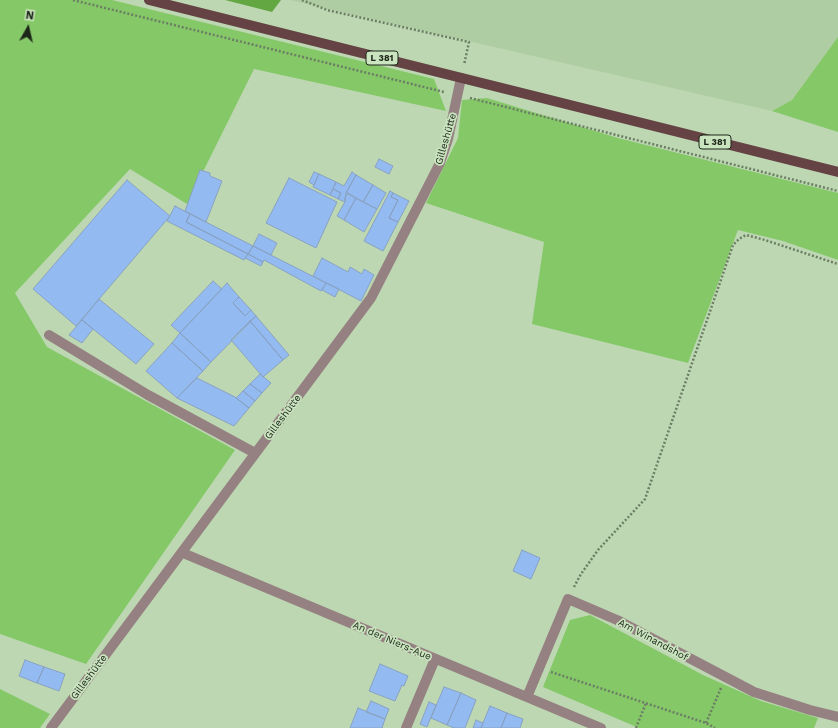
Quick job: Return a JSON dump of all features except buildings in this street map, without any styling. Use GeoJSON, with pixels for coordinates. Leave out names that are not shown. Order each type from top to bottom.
{"type":"FeatureCollection","features":[{"type":"Feature","properties":{"kind":"main road","name":"L 381"},"geometry":{"type":"LineString","coordinates":[[149,0],[838,172]]}},
{"type":"Feature","properties":{"kind":"street","name":"Gilleshütte"},"geometry":{"type":"LineString","coordinates":[[51,728],[364,309],[377,287],[440,163],[448,139],[461,78]]}},
{"type":"Feature","properties":{"kind":"street"},"geometry":{"type":"LineString","coordinates":[[49,335],[148,395],[255,453]]}},
{"type":"Feature","properties":{"kind":"street","name":"An der Niers-Aue"},"geometry":{"type":"LineString","coordinates":[[183,553],[598,727]]}},
{"type":"Feature","properties":{"kind":"street"},"geometry":{"type":"LineString","coordinates":[[527,697],[568,599]]}},
{"type":"Feature","properties":{"kind":"street","name":"Am Winandshof"},"geometry":{"type":"LineString","coordinates":[[568,599],[617,620],[754,692],[782,702],[838,717]]}},
{"type":"Feature","properties":{"kind":"street"},"geometry":{"type":"LineString","coordinates":[[406,728],[435,659]]}},
{"type":"Feature","properties":{"kind":"path"},"geometry":{"type":"LineString","coordinates":[[302,0],[327,10],[469,42],[461,78]]}},
{"type":"Feature","properties":{"kind":"path"},"geometry":{"type":"LineString","coordinates":[[568,599],[581,574],[598,550],[645,499],[729,254],[739,239],[746,236],[765,240],[838,264]]}},
{"type":"Feature","properties":{"kind":"path"},"geometry":{"type":"LineString","coordinates":[[539,668],[706,723],[715,728]]}},
{"type":"Feature","properties":{"kind":"path"},"geometry":{"type":"LineString","coordinates":[[706,723],[726,678]]}},
{"type":"Feature","properties":{"kind":"path"},"geometry":{"type":"LineString","coordinates":[[636,728],[646,703]]}},
{"type":"Feature","properties":{"kind":"shaded area"},"geometry":{"type":"Polygon","coordinates":[[[290,0],[838,0],[838,37],[792,100],[772,111],[290,0]]]}},
{"type":"Feature","properties":{"kind":"green space"},"geometry":{"type":"Polygon","coordinates":[[[0,0],[112,0],[434,79],[446,111],[254,69],[187,204],[130,169],[15,293],[47,347],[235,450],[86,664],[0,634],[0,0]]]}},
{"type":"Feature","properties":{"kind":"green space"},"geometry":{"type":"Polygon","coordinates":[[[225,0],[281,0],[272,12],[225,0]]]}},
{"type":"Feature","properties":{"kind":"green space"},"geometry":{"type":"Polygon","coordinates":[[[838,37],[838,132],[772,111],[792,100],[838,37]]]}},
{"type":"Feature","properties":{"kind":"green space"},"geometry":{"type":"Polygon","coordinates":[[[487,98],[618,138],[838,193],[838,260],[783,241],[738,230],[688,363],[532,324],[544,242],[426,203],[458,138],[462,100],[487,98]]]}},
{"type":"Feature","properties":{"kind":"green space"},"geometry":{"type":"Polygon","coordinates":[[[590,615],[703,675],[761,701],[818,718],[814,728],[639,728],[543,687],[570,620],[590,615]]]}},
{"type":"Feature","properties":{"kind":"green space"},"geometry":{"type":"Polygon","coordinates":[[[0,689],[50,714],[40,728],[0,728],[0,689]]]}}]}
